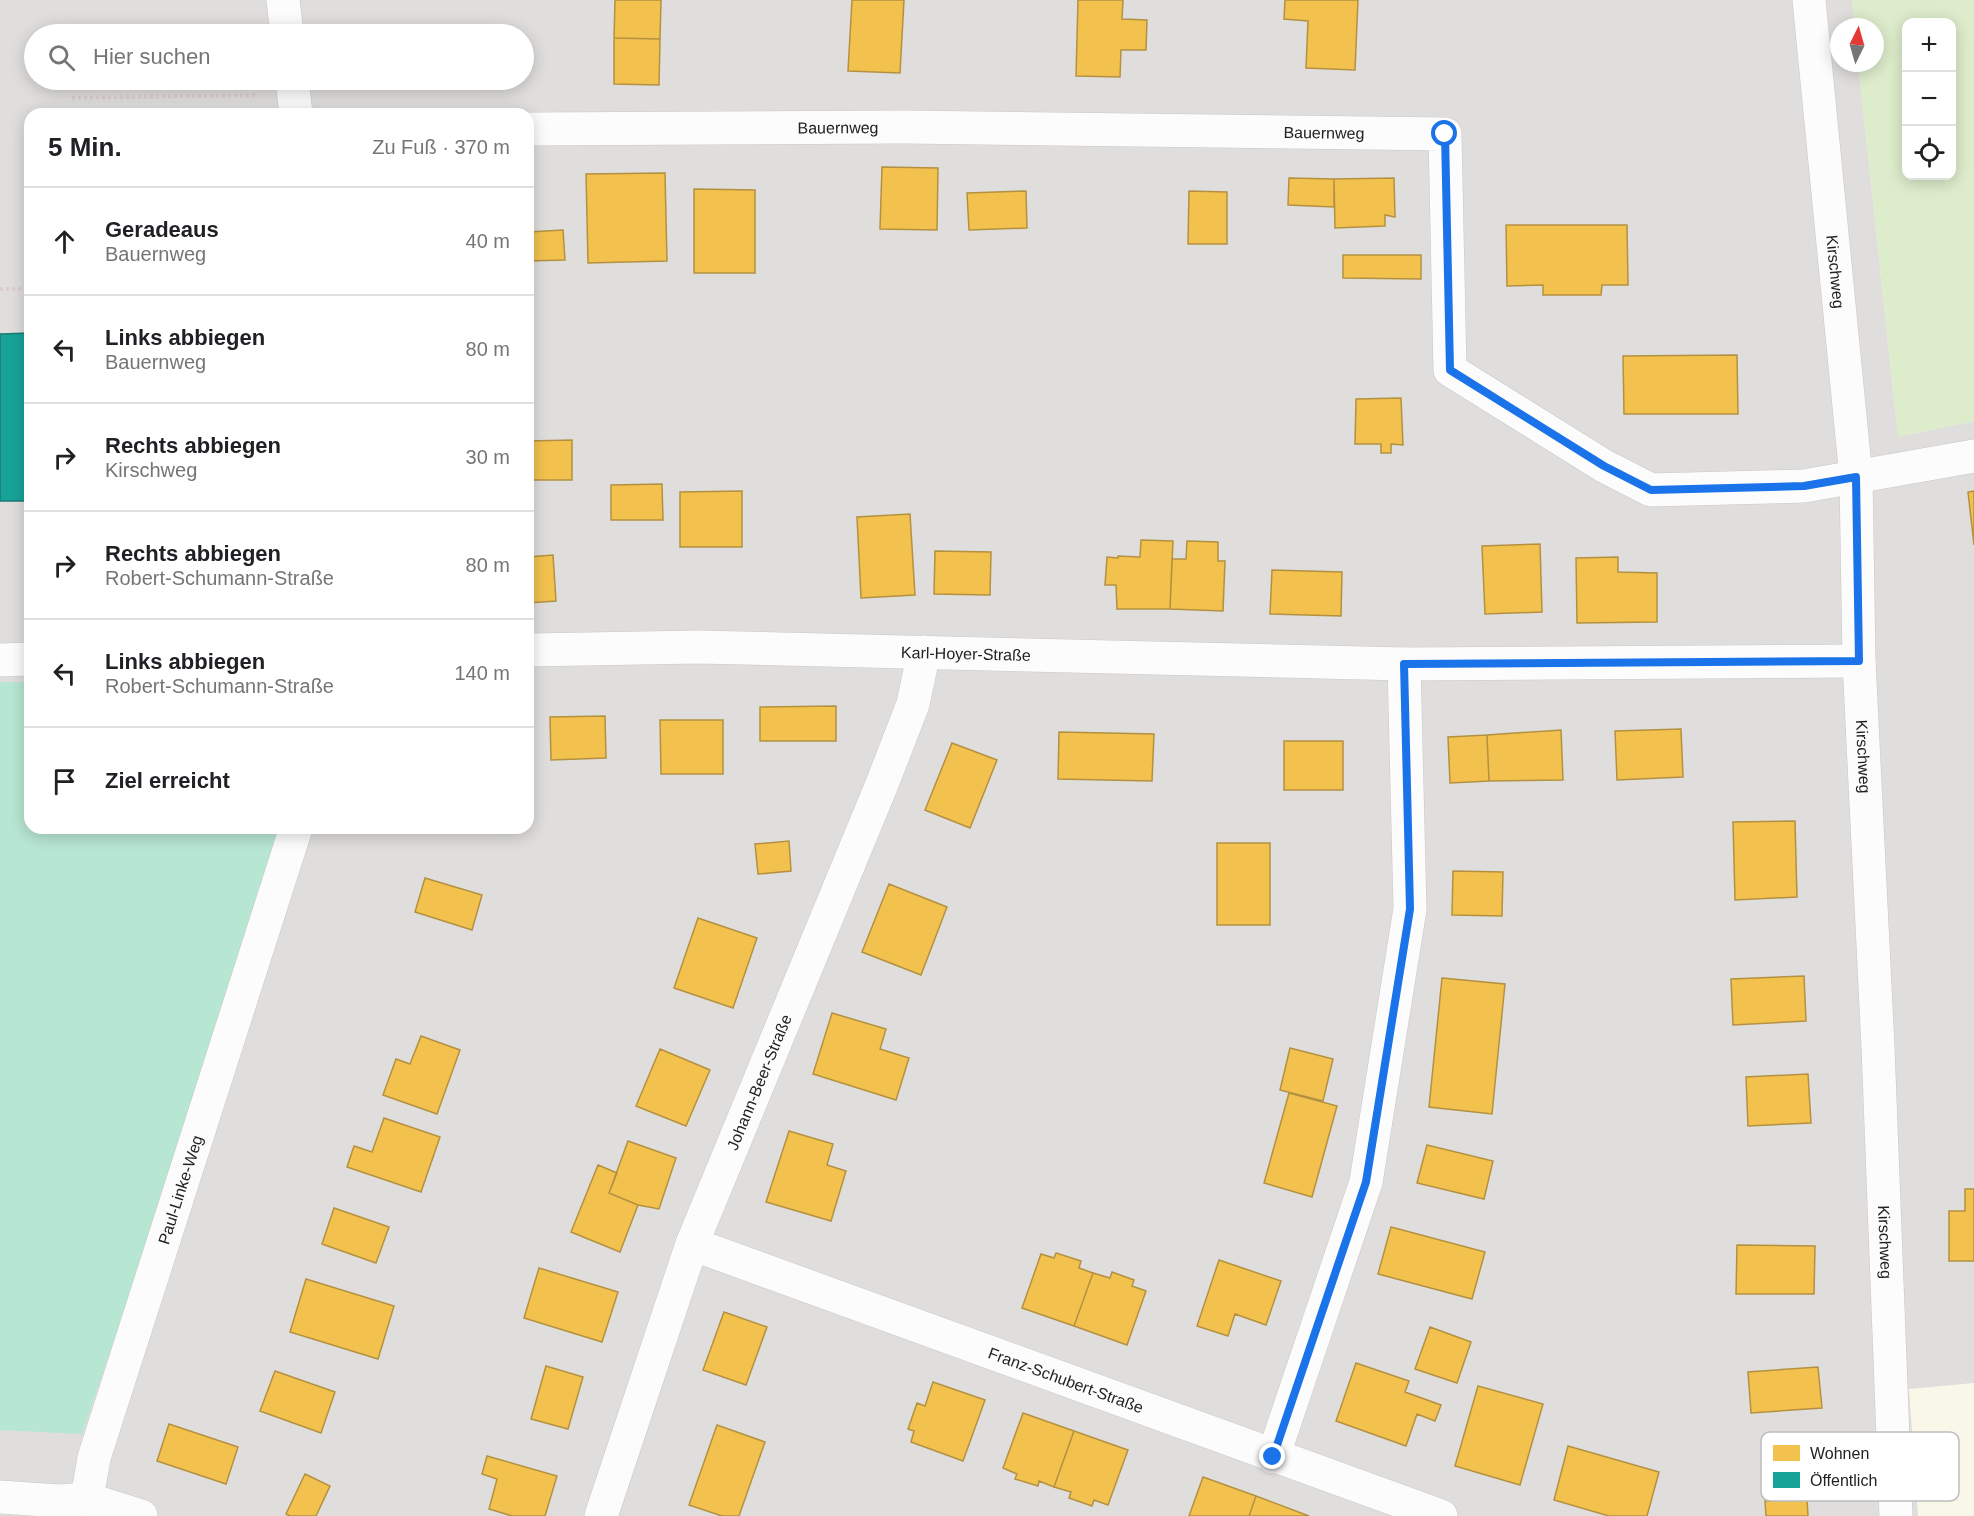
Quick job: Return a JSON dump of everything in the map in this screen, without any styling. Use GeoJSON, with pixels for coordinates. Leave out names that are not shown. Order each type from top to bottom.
{"type":"FeatureCollection","features":[{"type":"Feature","properties":{"kind":"street"},"geometry":{"type":"LineString","coordinates":[[283,0],[286,24]]}},
{"type":"Feature","properties":{"kind":"street","name":"Kirschweg"},"geometry":{"type":"LineString","coordinates":[[1809,0],[1856,477],[1859,661],[1878,1047],[1893,1432]]}},
{"type":"Feature","properties":{"kind":"street","name":"Bauernweg"},"geometry":{"type":"LineString","coordinates":[[534,129],[905,127],[1445,134],[1450,370],[1604,466],[1651,490],[1804,486],[1856,477]]}},
{"type":"Feature","properties":{"kind":"street"},"geometry":{"type":"LineString","coordinates":[[1856,477],[1974,456]]}},
{"type":"Feature","properties":{"kind":"street","name":"Karl-Hoyer-Straße"},"geometry":{"type":"LineString","coordinates":[[534,650],[699,647],[1404,664],[1859,661]]}},
{"type":"Feature","properties":{"kind":"street","name":"Johann-Beer-Straße"},"geometry":{"type":"LineString","coordinates":[[601,1516],[692,1244],[890,763],[913,704],[924,652]]}},
{"type":"Feature","properties":{"kind":"street"},"geometry":{"type":"LineString","coordinates":[[0,660],[24,659]]}},
{"type":"Feature","properties":{"kind":"street"},"geometry":{"type":"LineString","coordinates":[[1273,1457],[1366,1182],[1410,909],[1404,664]]}},
{"type":"Feature","properties":{"kind":"street","name":"Paul-Linke-Weg"},"geometry":{"type":"LineString","coordinates":[[87,1499],[94,1458],[294,834]]}},
{"type":"Feature","properties":{"kind":"street","name":"Franz-Schubert-Straße"},"geometry":{"type":"LineString","coordinates":[[692,1244],[1440,1516]]}},
{"type":"Feature","properties":{"kind":"street"},"geometry":{"type":"LineString","coordinates":[[0,1497],[59,1501],[87,1499],[141,1516]]}},
{"type":"Feature","properties":{"kind":"street","name":"Kirschweg"},"geometry":{"type":"LineString","coordinates":[[1895,1501],[1896,1516]]}},
{"type":"Feature","properties":{"kind":"path"},"geometry":{"type":"LineString","coordinates":[[72,98],[294,96]]}},
{"type":"Feature","properties":{"kind":"path"},"geometry":{"type":"LineString","coordinates":[[0,289],[24,289]]}},
{"type":"Feature","properties":{"kind":"shaded area"},"geometry":{"type":"Polygon","coordinates":[[[0,0],[1852,0],[1854,18],[1830,18],[1830,72],[1859,72],[1898,437],[1974,421],[1974,1516],[0,1516],[0,0]]]}},
{"type":"Feature","properties":{"kind":"shaded area"},"geometry":{"type":"Polygon","coordinates":[[[1974,1383],[1974,1516],[1918,1516],[1917,1501],[1959,1501],[1959,1432],[1912,1432],[1909,1389],[1974,1383]]]}},
{"type":"Feature","properties":{"kind":"green space"},"geometry":{"type":"Polygon","coordinates":[[[1852,0],[1974,0],[1974,421],[1898,437],[1859,72],[1884,72],[1884,18],[1854,18],[1852,0]]]}},
{"type":"Feature","properties":{"kind":"green space"},"geometry":{"type":"Polygon","coordinates":[[[0,682],[24,682],[24,834],[286,834],[82,1434],[0,1430],[0,682]]]}},
{"type":"Feature","properties":{"kind":"building: Wohnen"},"geometry":{"type":"Polygon","coordinates":[[[615,0],[661,0],[660,39],[614,38],[615,0]]]}},
{"type":"Feature","properties":{"kind":"building: Wohnen"},"geometry":{"type":"Polygon","coordinates":[[[852,0],[904,0],[900,73],[848,71],[852,0]]]}},
{"type":"Feature","properties":{"kind":"building: Wohnen"},"geometry":{"type":"Polygon","coordinates":[[[1078,0],[1123,0],[1122,19],[1147,20],[1146,50],[1121,50],[1120,77],[1076,76],[1078,0]]]}},
{"type":"Feature","properties":{"kind":"building: Wohnen"},"geometry":{"type":"Polygon","coordinates":[[[1285,0],[1358,0],[1355,70],[1306,68],[1308,21],[1284,19],[1285,0]]]}},
{"type":"Feature","properties":{"kind":"building: Wohnen"},"geometry":{"type":"Polygon","coordinates":[[[614,38],[660,39],[659,85],[614,84],[614,38]]]}},
{"type":"Feature","properties":{"kind":"building: Wohnen"},"geometry":{"type":"Polygon","coordinates":[[[882,167],[938,168],[937,230],[880,229],[882,167]]]}},
{"type":"Feature","properties":{"kind":"building: Wohnen"},"geometry":{"type":"Polygon","coordinates":[[[665,173],[667,261],[588,263],[586,174],[665,173]]]}},
{"type":"Feature","properties":{"kind":"building: Wohnen"},"geometry":{"type":"Polygon","coordinates":[[[1289,178],[1334,179],[1334,207],[1288,205],[1289,178]]]}},
{"type":"Feature","properties":{"kind":"building: Wohnen"},"geometry":{"type":"Polygon","coordinates":[[[1394,178],[1395,217],[1385,215],[1385,226],[1335,228],[1334,179],[1394,178]]]}},
{"type":"Feature","properties":{"kind":"building: Wohnen"},"geometry":{"type":"Polygon","coordinates":[[[694,189],[755,190],[755,273],[694,273],[694,189]]]}},
{"type":"Feature","properties":{"kind":"building: Wohnen"},"geometry":{"type":"Polygon","coordinates":[[[1026,191],[1027,228],[969,230],[967,193],[1026,191]]]}},
{"type":"Feature","properties":{"kind":"building: Wohnen"},"geometry":{"type":"Polygon","coordinates":[[[1189,191],[1227,192],[1227,244],[1188,244],[1189,191]]]}},
{"type":"Feature","properties":{"kind":"building: Wohnen"},"geometry":{"type":"Polygon","coordinates":[[[1506,225],[1627,225],[1628,285],[1602,285],[1601,295],[1543,295],[1543,285],[1507,286],[1506,225]]]}},
{"type":"Feature","properties":{"kind":"building: Wohnen"},"geometry":{"type":"Polygon","coordinates":[[[563,230],[565,260],[534,261],[534,232],[563,230]]]}},
{"type":"Feature","properties":{"kind":"building: Wohnen"},"geometry":{"type":"Polygon","coordinates":[[[1343,255],[1421,255],[1421,279],[1343,278],[1343,255]]]}},
{"type":"Feature","properties":{"kind":"building: Wohnen"},"geometry":{"type":"Polygon","coordinates":[[[1737,355],[1738,414],[1624,414],[1623,356],[1737,355]]]}},
{"type":"Feature","properties":{"kind":"building: Wohnen"},"geometry":{"type":"Polygon","coordinates":[[[1401,398],[1403,445],[1391,444],[1391,453],[1381,453],[1381,444],[1355,444],[1356,399],[1401,398]]]}},
{"type":"Feature","properties":{"kind":"building: Wohnen"},"geometry":{"type":"Polygon","coordinates":[[[572,440],[572,480],[534,480],[534,441],[572,440]]]}},
{"type":"Feature","properties":{"kind":"building: Wohnen"},"geometry":{"type":"Polygon","coordinates":[[[662,484],[663,520],[611,520],[611,485],[662,484]]]}},
{"type":"Feature","properties":{"kind":"building: Wohnen"},"geometry":{"type":"Polygon","coordinates":[[[742,491],[742,547],[680,547],[680,492],[742,491]]]}},
{"type":"Feature","properties":{"kind":"building: Wohnen"},"geometry":{"type":"Polygon","coordinates":[[[1974,491],[1974,545],[1968,492],[1974,491]]]}},
{"type":"Feature","properties":{"kind":"building: Wohnen"},"geometry":{"type":"Polygon","coordinates":[[[910,514],[915,595],[861,598],[857,517],[910,514]]]}},
{"type":"Feature","properties":{"kind":"building: Wohnen"},"geometry":{"type":"Polygon","coordinates":[[[1141,540],[1173,541],[1170,609],[1117,609],[1116,585],[1105,585],[1107,557],[1140,557],[1141,540]]]}},
{"type":"Feature","properties":{"kind":"building: Wohnen"},"geometry":{"type":"Polygon","coordinates":[[[1187,541],[1218,542],[1218,561],[1225,561],[1223,611],[1170,609],[1172,559],[1186,559],[1187,541]]]}},
{"type":"Feature","properties":{"kind":"building: Wohnen"},"geometry":{"type":"Polygon","coordinates":[[[1540,544],[1542,612],[1485,614],[1482,546],[1540,544]]]}},
{"type":"Feature","properties":{"kind":"building: Wohnen"},"geometry":{"type":"Polygon","coordinates":[[[935,551],[991,552],[990,595],[934,594],[935,551]]]}},
{"type":"Feature","properties":{"kind":"building: Wohnen"},"geometry":{"type":"Polygon","coordinates":[[[553,555],[556,601],[534,603],[534,557],[553,555]]]}},
{"type":"Feature","properties":{"kind":"building: Wohnen"},"geometry":{"type":"Polygon","coordinates":[[[1618,557],[1618,572],[1657,573],[1657,622],[1577,623],[1576,558],[1618,557]]]}},
{"type":"Feature","properties":{"kind":"building: Wohnen"},"geometry":{"type":"Polygon","coordinates":[[[1272,570],[1342,572],[1341,616],[1270,614],[1272,570]]]}},
{"type":"Feature","properties":{"kind":"building: Wohnen"},"geometry":{"type":"Polygon","coordinates":[[[836,706],[836,741],[760,741],[760,707],[836,706]]]}},
{"type":"Feature","properties":{"kind":"building: Wohnen"},"geometry":{"type":"Polygon","coordinates":[[[605,716],[606,758],[551,760],[550,717],[605,716]]]}},
{"type":"Feature","properties":{"kind":"building: Wohnen"},"geometry":{"type":"Polygon","coordinates":[[[660,720],[723,720],[723,774],[661,774],[660,720]]]}},
{"type":"Feature","properties":{"kind":"building: Wohnen"},"geometry":{"type":"Polygon","coordinates":[[[1681,729],[1683,777],[1617,780],[1615,731],[1681,729]]]}},
{"type":"Feature","properties":{"kind":"building: Wohnen"},"geometry":{"type":"Polygon","coordinates":[[[1561,730],[1563,780],[1489,781],[1487,735],[1561,730]]]}},
{"type":"Feature","properties":{"kind":"building: Wohnen"},"geometry":{"type":"Polygon","coordinates":[[[1059,732],[1154,734],[1152,781],[1058,779],[1059,732]]]}},
{"type":"Feature","properties":{"kind":"building: Wohnen"},"geometry":{"type":"Polygon","coordinates":[[[1487,735],[1489,781],[1450,783],[1448,737],[1487,735]]]}},
{"type":"Feature","properties":{"kind":"building: Wohnen"},"geometry":{"type":"Polygon","coordinates":[[[1284,741],[1343,741],[1343,790],[1284,790],[1284,741]]]}},
{"type":"Feature","properties":{"kind":"building: Wohnen"},"geometry":{"type":"Polygon","coordinates":[[[952,743],[997,760],[970,828],[925,810],[952,743]]]}},
{"type":"Feature","properties":{"kind":"building: Wohnen"},"geometry":{"type":"Polygon","coordinates":[[[1795,821],[1797,897],[1735,900],[1733,822],[1795,821]]]}},
{"type":"Feature","properties":{"kind":"building: Wohnen"},"geometry":{"type":"Polygon","coordinates":[[[789,841],[791,871],[758,874],[755,844],[789,841]]]}},
{"type":"Feature","properties":{"kind":"building: Wohnen"},"geometry":{"type":"Polygon","coordinates":[[[1217,843],[1270,843],[1270,925],[1217,925],[1217,843]]]}},
{"type":"Feature","properties":{"kind":"building: Wohnen"},"geometry":{"type":"Polygon","coordinates":[[[1453,871],[1503,872],[1502,916],[1452,915],[1453,871]]]}},
{"type":"Feature","properties":{"kind":"building: Wohnen"},"geometry":{"type":"Polygon","coordinates":[[[425,878],[482,895],[472,930],[415,912],[425,878]]]}},
{"type":"Feature","properties":{"kind":"building: Wohnen"},"geometry":{"type":"Polygon","coordinates":[[[889,884],[947,907],[921,975],[862,952],[889,884]]]}},
{"type":"Feature","properties":{"kind":"building: Wohnen"},"geometry":{"type":"Polygon","coordinates":[[[698,918],[757,938],[733,1008],[674,988],[698,918]]]}},
{"type":"Feature","properties":{"kind":"building: Wohnen"},"geometry":{"type":"Polygon","coordinates":[[[1804,976],[1806,1021],[1733,1025],[1731,979],[1804,976]]]}},
{"type":"Feature","properties":{"kind":"building: Wohnen"},"geometry":{"type":"Polygon","coordinates":[[[1442,978],[1505,984],[1492,1114],[1429,1107],[1442,978]]]}},
{"type":"Feature","properties":{"kind":"building: Wohnen"},"geometry":{"type":"Polygon","coordinates":[[[832,1013],[886,1029],[880,1049],[909,1058],[896,1100],[813,1074],[832,1013]]]}},
{"type":"Feature","properties":{"kind":"building: Wohnen"},"geometry":{"type":"Polygon","coordinates":[[[421,1036],[460,1050],[437,1114],[383,1095],[396,1059],[410,1064],[421,1036]]]}},
{"type":"Feature","properties":{"kind":"building: Wohnen"},"geometry":{"type":"Polygon","coordinates":[[[1290,1048],[1333,1059],[1323,1101],[1280,1090],[1290,1048]]]}},
{"type":"Feature","properties":{"kind":"building: Wohnen"},"geometry":{"type":"Polygon","coordinates":[[[660,1049],[710,1070],[686,1126],[636,1106],[660,1049]]]}},
{"type":"Feature","properties":{"kind":"building: Wohnen"},"geometry":{"type":"Polygon","coordinates":[[[1808,1074],[1811,1123],[1748,1126],[1746,1077],[1808,1074]]]}},
{"type":"Feature","properties":{"kind":"building: Wohnen"},"geometry":{"type":"Polygon","coordinates":[[[1289,1093],[1337,1106],[1312,1197],[1264,1183],[1289,1093]]]}},
{"type":"Feature","properties":{"kind":"building: Wohnen"},"geometry":{"type":"Polygon","coordinates":[[[384,1118],[440,1137],[421,1192],[347,1167],[354,1146],[372,1152],[384,1118]]]}},
{"type":"Feature","properties":{"kind":"building: Wohnen"},"geometry":{"type":"Polygon","coordinates":[[[789,1131],[833,1144],[827,1165],[846,1171],[831,1221],[766,1202],[789,1131]]]}},
{"type":"Feature","properties":{"kind":"building: Wohnen"},"geometry":{"type":"Polygon","coordinates":[[[628,1141],[676,1158],[659,1209],[638,1205],[609,1193],[628,1141]]]}},
{"type":"Feature","properties":{"kind":"building: Wohnen"},"geometry":{"type":"Polygon","coordinates":[[[1427,1145],[1493,1161],[1484,1199],[1417,1183],[1427,1145]]]}},
{"type":"Feature","properties":{"kind":"building: Wohnen"},"geometry":{"type":"Polygon","coordinates":[[[598,1165],[617,1173],[609,1193],[638,1205],[620,1252],[571,1232],[598,1165]]]}},
{"type":"Feature","properties":{"kind":"building: Wohnen"},"geometry":{"type":"Polygon","coordinates":[[[1965,1189],[1974,1189],[1974,1261],[1949,1261],[1949,1211],[1965,1211],[1965,1189]]]}},
{"type":"Feature","properties":{"kind":"building: Wohnen"},"geometry":{"type":"Polygon","coordinates":[[[334,1208],[389,1227],[376,1263],[322,1244],[334,1208]]]}},
{"type":"Feature","properties":{"kind":"building: Wohnen"},"geometry":{"type":"Polygon","coordinates":[[[1391,1227],[1485,1252],[1472,1299],[1378,1274],[1391,1227]]]}},
{"type":"Feature","properties":{"kind":"building: Wohnen"},"geometry":{"type":"Polygon","coordinates":[[[1737,1245],[1815,1246],[1814,1294],[1736,1294],[1737,1245]]]}},
{"type":"Feature","properties":{"kind":"building: Wohnen"},"geometry":{"type":"Polygon","coordinates":[[[1056,1253],[1081,1261],[1079,1268],[1093,1273],[1074,1326],[1022,1308],[1041,1254],[1054,1258],[1056,1253]]]}},
{"type":"Feature","properties":{"kind":"building: Wohnen"},"geometry":{"type":"Polygon","coordinates":[[[1219,1260],[1281,1281],[1266,1325],[1235,1314],[1228,1336],[1197,1326],[1219,1260]]]}},
{"type":"Feature","properties":{"kind":"building: Wohnen"},"geometry":{"type":"Polygon","coordinates":[[[539,1268],[618,1292],[602,1342],[524,1318],[539,1268]]]}},
{"type":"Feature","properties":{"kind":"building: Wohnen"},"geometry":{"type":"Polygon","coordinates":[[[1112,1272],[1134,1280],[1132,1286],[1146,1291],[1127,1345],[1074,1326],[1093,1273],[1110,1278],[1112,1272]]]}},
{"type":"Feature","properties":{"kind":"building: Wohnen"},"geometry":{"type":"Polygon","coordinates":[[[306,1279],[394,1306],[378,1359],[290,1332],[306,1279]]]}},
{"type":"Feature","properties":{"kind":"building: Wohnen"},"geometry":{"type":"Polygon","coordinates":[[[724,1312],[767,1327],[746,1385],[703,1370],[724,1312]]]}},
{"type":"Feature","properties":{"kind":"building: Wohnen"},"geometry":{"type":"Polygon","coordinates":[[[1430,1327],[1471,1342],[1457,1383],[1415,1369],[1430,1327]]]}},
{"type":"Feature","properties":{"kind":"building: Wohnen"},"geometry":{"type":"Polygon","coordinates":[[[1356,1363],[1409,1381],[1405,1392],[1441,1405],[1435,1421],[1417,1414],[1406,1446],[1336,1421],[1356,1363]]]}},
{"type":"Feature","properties":{"kind":"building: Wohnen"},"geometry":{"type":"Polygon","coordinates":[[[546,1366],[583,1377],[568,1429],[531,1419],[546,1366]]]}},
{"type":"Feature","properties":{"kind":"building: Wohnen"},"geometry":{"type":"Polygon","coordinates":[[[1818,1367],[1822,1408],[1751,1413],[1748,1372],[1818,1367]]]}},
{"type":"Feature","properties":{"kind":"building: Wohnen"},"geometry":{"type":"Polygon","coordinates":[[[275,1371],[335,1392],[321,1433],[260,1411],[275,1371]]]}},
{"type":"Feature","properties":{"kind":"building: Wohnen"},"geometry":{"type":"Polygon","coordinates":[[[933,1382],[985,1400],[963,1461],[911,1442],[914,1431],[908,1429],[917,1403],[925,1406],[933,1382]]]}},
{"type":"Feature","properties":{"kind":"building: Wohnen"},"geometry":{"type":"Polygon","coordinates":[[[1478,1386],[1543,1404],[1520,1485],[1455,1466],[1478,1386]]]}},
{"type":"Feature","properties":{"kind":"building: Wohnen"},"geometry":{"type":"Polygon","coordinates":[[[1023,1413],[1074,1431],[1054,1487],[1039,1481],[1038,1486],[1015,1479],[1017,1474],[1003,1468],[1023,1413]]]}},
{"type":"Feature","properties":{"kind":"building: Wohnen"},"geometry":{"type":"Polygon","coordinates":[[[169,1424],[238,1447],[226,1484],[157,1461],[169,1424]]]}},
{"type":"Feature","properties":{"kind":"building: Wohnen"},"geometry":{"type":"Polygon","coordinates":[[[717,1425],[765,1442],[739,1516],[722,1516],[689,1505],[717,1425]]]}},
{"type":"Feature","properties":{"kind":"building: Wohnen"},"geometry":{"type":"Polygon","coordinates":[[[1074,1431],[1128,1450],[1108,1505],[1094,1500],[1092,1506],[1069,1498],[1071,1492],[1054,1487],[1074,1431]]]}},
{"type":"Feature","properties":{"kind":"building: Wohnen"},"geometry":{"type":"Polygon","coordinates":[[[1568,1446],[1659,1472],[1647,1516],[1609,1516],[1554,1500],[1568,1446]]]}},
{"type":"Feature","properties":{"kind":"building: Wohnen"},"geometry":{"type":"Polygon","coordinates":[[[487,1456],[557,1476],[545,1516],[512,1516],[489,1509],[497,1479],[482,1474],[487,1456]]]}},
{"type":"Feature","properties":{"kind":"building: Wohnen"},"geometry":{"type":"Polygon","coordinates":[[[305,1474],[330,1486],[316,1516],[290,1516],[286,1514],[305,1474]]]}},
{"type":"Feature","properties":{"kind":"building: Wohnen"},"geometry":{"type":"Polygon","coordinates":[[[1203,1477],[1256,1496],[1249,1516],[1189,1516],[1203,1477]]]}},
{"type":"Feature","properties":{"kind":"building: Wohnen"},"geometry":{"type":"Polygon","coordinates":[[[1256,1496],[1309,1516],[1249,1516],[1256,1496]]]}},
{"type":"Feature","properties":{"kind":"building: Wohnen"},"geometry":{"type":"Polygon","coordinates":[[[1765,1501],[1807,1501],[1808,1516],[1766,1516],[1765,1501]]]}},
{"type":"Feature","properties":{"kind":"building: Öffentlich"},"geometry":{"type":"Polygon","coordinates":[[[24,333],[24,501],[0,501],[0,334],[24,333]]]}},
{"type":"Feature","properties":{"kind":"route"},"geometry":{"type":"LineString","coordinates":[[1273,1457],[1366,1182],[1410,909],[1404,664],[1859,661],[1856,477],[1804,486],[1651,490],[1604,466],[1450,370],[1445,134]]}}]}
